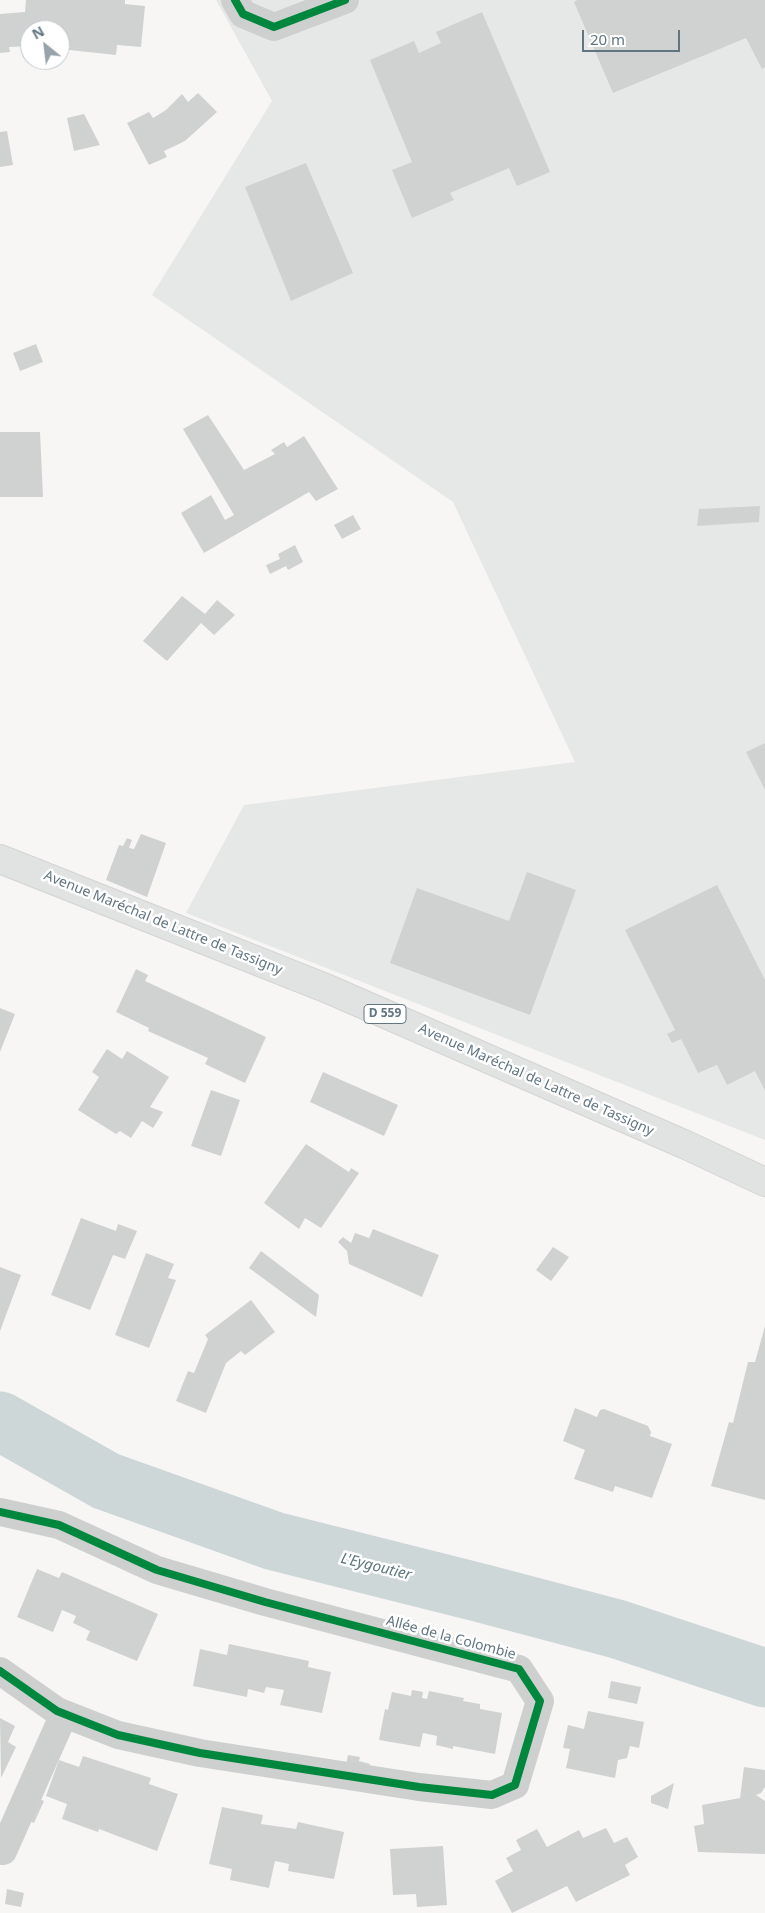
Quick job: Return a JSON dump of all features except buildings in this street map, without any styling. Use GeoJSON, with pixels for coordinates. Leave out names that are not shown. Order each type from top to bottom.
{"type":"FeatureCollection","features":[{"type":"Feature","properties":{"kind":"main road","name":"Avenue Maréchal de Lattre de Tassigny"},"geometry":{"type":"LineString","coordinates":[[0,859],[328,989],[677,1141],[765,1182]]}},
{"type":"Feature","properties":{"kind":"street"},"geometry":{"type":"LineString","coordinates":[[235,0],[243,14],[274,27],[345,0]]}},
{"type":"Feature","properties":{"kind":"street","name":"Allée de la Colombie"},"geometry":{"type":"LineString","coordinates":[[0,1512],[59,1525],[157,1570],[265,1602],[520,1669],[540,1701],[515,1785],[492,1795],[409,1785],[200,1753],[118,1734],[57,1711],[0,1671]]}},
{"type":"Feature","properties":{"kind":"street"},"geometry":{"type":"LineString","coordinates":[[3,1850],[64,1714]]}},
{"type":"Feature","properties":{"kind":"shaded area"},"geometry":{"type":"Polygon","coordinates":[[[216,0],[765,0],[765,1140],[186,913],[244,805],[575,762],[453,502],[152,295],[272,101],[216,0]]]}},
{"type":"Feature","properties":{"kind":"waterway","name":"L'Eygoutier"},"geometry":{"type":"LineString","coordinates":[[0,1421],[106,1481],[274,1541],[617,1629],[765,1678]]}},
{"type":"Feature","properties":{"kind":"cycle path"},"geometry":{"type":"LineString","coordinates":[[235,0],[243,14],[274,27],[345,0]]}},
{"type":"Feature","properties":{"kind":"cycle path"},"geometry":{"type":"LineString","coordinates":[[0,1512],[59,1525],[157,1570],[265,1602],[519,1669],[540,1701],[515,1785],[492,1795],[419,1787],[200,1753],[118,1735],[57,1711],[0,1671]]}}]}
